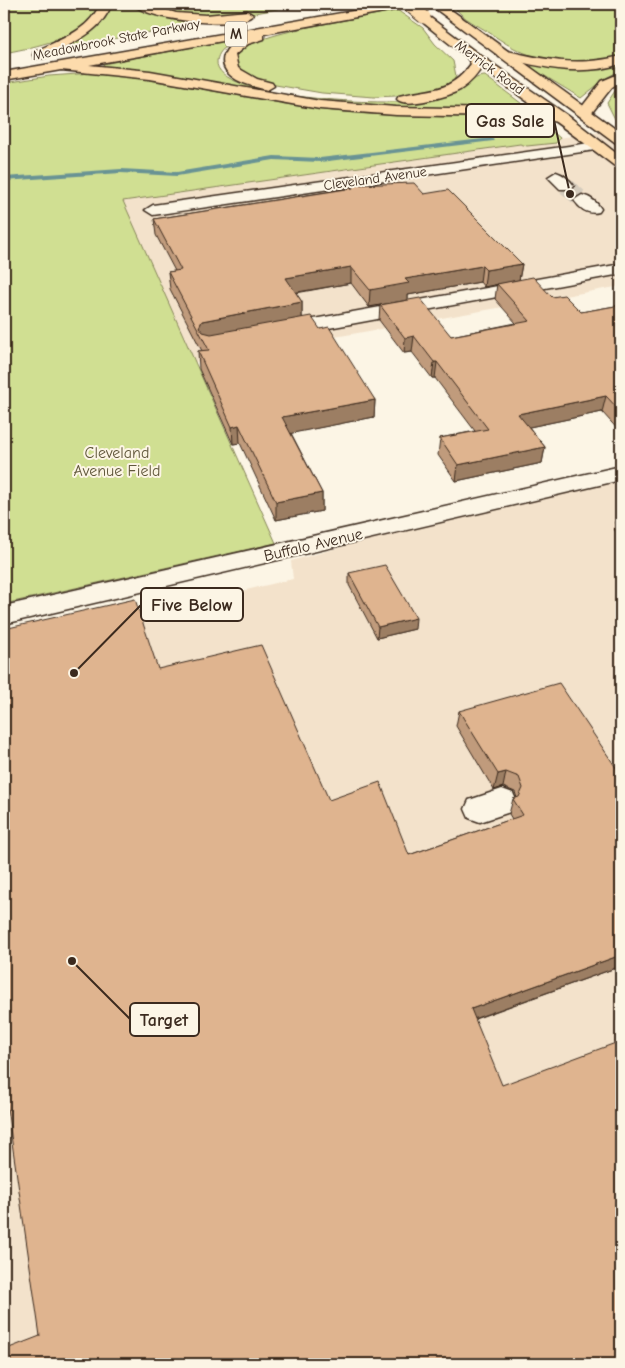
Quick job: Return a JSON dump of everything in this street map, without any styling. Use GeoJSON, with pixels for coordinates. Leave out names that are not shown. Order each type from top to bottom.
{"type":"FeatureCollection","features":[{"type":"Feature","properties":{"kind":"main road","name":"Meadowbrook State Parkway"},"geometry":{"type":"LineString","coordinates":[[88,47],[34,56],[93,28],[103,15],[106,4]]}},
{"type":"Feature","properties":{"kind":"main road","name":"Meadowbrook State Parkway"},"geometry":{"type":"LineString","coordinates":[[139,4],[155,12],[180,17],[212,19],[256,16],[186,30]]}},
{"type":"Feature","properties":{"kind":"main road","name":"Meadowbrook State Parkway"},"geometry":{"type":"LineString","coordinates":[[4,76],[409,4]]}},
{"type":"Feature","properties":{"kind":"main road","name":"Merrick Road"},"geometry":{"type":"LineString","coordinates":[[409,4],[472,56],[562,118],[621,164]]}},
{"type":"Feature","properties":{"kind":"main road","name":"Merrick Road"},"geometry":{"type":"LineString","coordinates":[[436,4],[621,140]]}},
{"type":"Feature","properties":{"kind":"main road"},"geometry":{"type":"LineString","coordinates":[[284,14],[314,8]]}},
{"type":"Feature","properties":{"kind":"main road"},"geometry":{"type":"LineString","coordinates":[[330,18],[256,37],[230,50],[226,58],[227,64],[233,72],[242,78],[262,86],[328,96],[390,100],[428,96],[454,88],[467,80],[478,64],[472,56]]}},
{"type":"Feature","properties":{"kind":"main road"},"geometry":{"type":"LineString","coordinates":[[503,54],[551,65],[568,66],[594,66],[621,60]]}},
{"type":"Feature","properties":{"kind":"main road"},"geometry":{"type":"LineString","coordinates":[[61,66],[150,75],[253,95],[328,106],[396,111],[501,113],[562,118]]}},
{"type":"Feature","properties":{"kind":"main road"},"geometry":{"type":"LineString","coordinates":[[585,112],[607,84],[621,77]]}},
{"type":"Feature","properties":{"kind":"street","name":"Cleveland Avenue"},"geometry":{"type":"LineString","coordinates":[[154,210],[597,146]]}},
{"type":"Feature","properties":{"kind":"street"},"geometry":{"type":"LineString","coordinates":[[411,173],[423,185]]}},
{"type":"Feature","properties":{"kind":"street"},"geometry":{"type":"LineString","coordinates":[[575,260],[621,252]]}},
{"type":"Feature","properties":{"kind":"street"},"geometry":{"type":"LineString","coordinates":[[261,335],[621,269]]}},
{"type":"Feature","properties":{"kind":"street","name":"Buffalo Avenue"},"geometry":{"type":"LineString","coordinates":[[4,614],[621,474]]}},
{"type":"Feature","properties":{"kind":"shaded area"},"geometry":{"type":"Polygon","coordinates":[[[621,129],[621,286],[195,362],[123,201],[621,129]]]}},
{"type":"Feature","properties":{"kind":"shaded area"},"geometry":{"type":"Polygon","coordinates":[[[621,469],[621,1364],[4,1364],[4,646],[293,579],[291,561],[621,469]]]}},
{"type":"Feature","properties":{"kind":"green space"},"geometry":{"type":"Polygon","coordinates":[[[4,4],[97,4],[93,16],[82,28],[49,42],[4,53],[4,4]]]}},
{"type":"Feature","properties":{"kind":"green space"},"geometry":{"type":"Polygon","coordinates":[[[112,4],[130,4],[159,16],[190,21],[191,25],[66,47],[64,45],[94,31],[104,20],[112,4]]]}},
{"type":"Feature","properties":{"kind":"green space"},"geometry":{"type":"Polygon","coordinates":[[[145,4],[304,4],[245,15],[188,15],[149,7],[145,4]]]}},
{"type":"Feature","properties":{"kind":"green space"},"geometry":{"type":"Polygon","coordinates":[[[453,4],[621,4],[621,55],[595,63],[581,64],[553,62],[539,58],[510,46],[471,22],[453,4]]]}},
{"type":"Feature","properties":{"kind":"green space"},"geometry":{"type":"Polygon","coordinates":[[[397,10],[423,28],[435,44],[453,61],[456,76],[452,84],[418,95],[374,97],[322,93],[264,83],[238,71],[231,56],[244,47],[262,39],[309,27],[397,10]]]}},
{"type":"Feature","properties":{"kind":"green space"},"geometry":{"type":"Polygon","coordinates":[[[251,36],[225,47],[217,61],[224,74],[243,84],[273,92],[344,101],[405,102],[422,100],[447,93],[462,87],[475,78],[485,76],[530,110],[355,105],[301,99],[105,68],[103,64],[251,36]]]}},
{"type":"Feature","properties":{"kind":"green space"},"geometry":{"type":"Polygon","coordinates":[[[621,64],[621,70],[606,78],[581,98],[530,67],[535,65],[578,69],[600,68],[621,64]]]}},
{"type":"Feature","properties":{"kind":"green space","name":"Cleveland Avenue Field"},"geometry":{"type":"Polygon","coordinates":[[[92,73],[149,80],[289,105],[342,112],[515,118],[515,121],[549,129],[560,138],[556,143],[527,146],[520,144],[123,201],[276,543],[4,604],[4,83],[49,76],[92,73]]]}},
{"type":"Feature","properties":{"kind":"green space"},"geometry":{"type":"Polygon","coordinates":[[[621,88],[621,124],[615,119],[607,103],[615,91],[621,88]]]}},
{"type":"Feature","properties":{"kind":"building"},"geometry":{"type":"Polygon","coordinates":[[[414,183],[424,194],[448,190],[522,264],[486,270],[482,266],[405,279],[409,283],[370,290],[351,267],[286,278],[302,302],[202,321],[199,327],[203,332],[211,334],[311,316],[320,329],[329,327],[375,400],[282,417],[322,493],[276,502],[239,425],[232,427],[198,351],[209,350],[168,272],[181,270],[154,219],[353,188],[352,185],[414,183]]]}},
{"type":"Feature","properties":{"kind":"building"},"geometry":{"type":"Polygon","coordinates":[[[533,277],[552,297],[564,295],[581,312],[621,305],[621,412],[606,396],[518,414],[545,447],[458,465],[440,438],[488,429],[437,362],[434,362],[414,336],[405,338],[380,305],[420,298],[451,336],[530,321],[497,284],[533,277]]]}},
{"type":"Feature","properties":{"kind":"building"},"geometry":{"type":"Polygon","coordinates":[[[385,565],[416,618],[378,627],[349,573],[385,565]]]}},
{"type":"Feature","properties":{"kind":"building"},"geometry":{"type":"Polygon","coordinates":[[[135,599],[158,669],[261,645],[329,800],[380,782],[409,855],[523,815],[513,799],[519,797],[523,788],[519,777],[506,772],[498,774],[459,711],[559,683],[621,775],[621,955],[471,1009],[502,1085],[621,1041],[621,1364],[4,1364],[4,1350],[40,1336],[4,1087],[4,629],[135,599]]]}},
{"type":"Feature","properties":{"kind":"waterway"},"geometry":{"type":"LineString","coordinates":[[4,179],[121,171],[177,174],[274,158],[320,160],[491,140]]}},
{"type":"Feature","properties":{"kind":"tunnel"},"geometry":{"type":"LineString","coordinates":[[566,186],[582,200]]}},
{"type":"Feature","properties":{"kind":"place","name":"Gas Sale"},"geometry":{"type":"Point","coordinates":[570,194]}},
{"type":"Feature","properties":{"kind":"place","name":"Five Below"},"geometry":{"type":"Point","coordinates":[74,673]}},
{"type":"Feature","properties":{"kind":"place","name":"Target"},"geometry":{"type":"Point","coordinates":[72,961]}}]}
